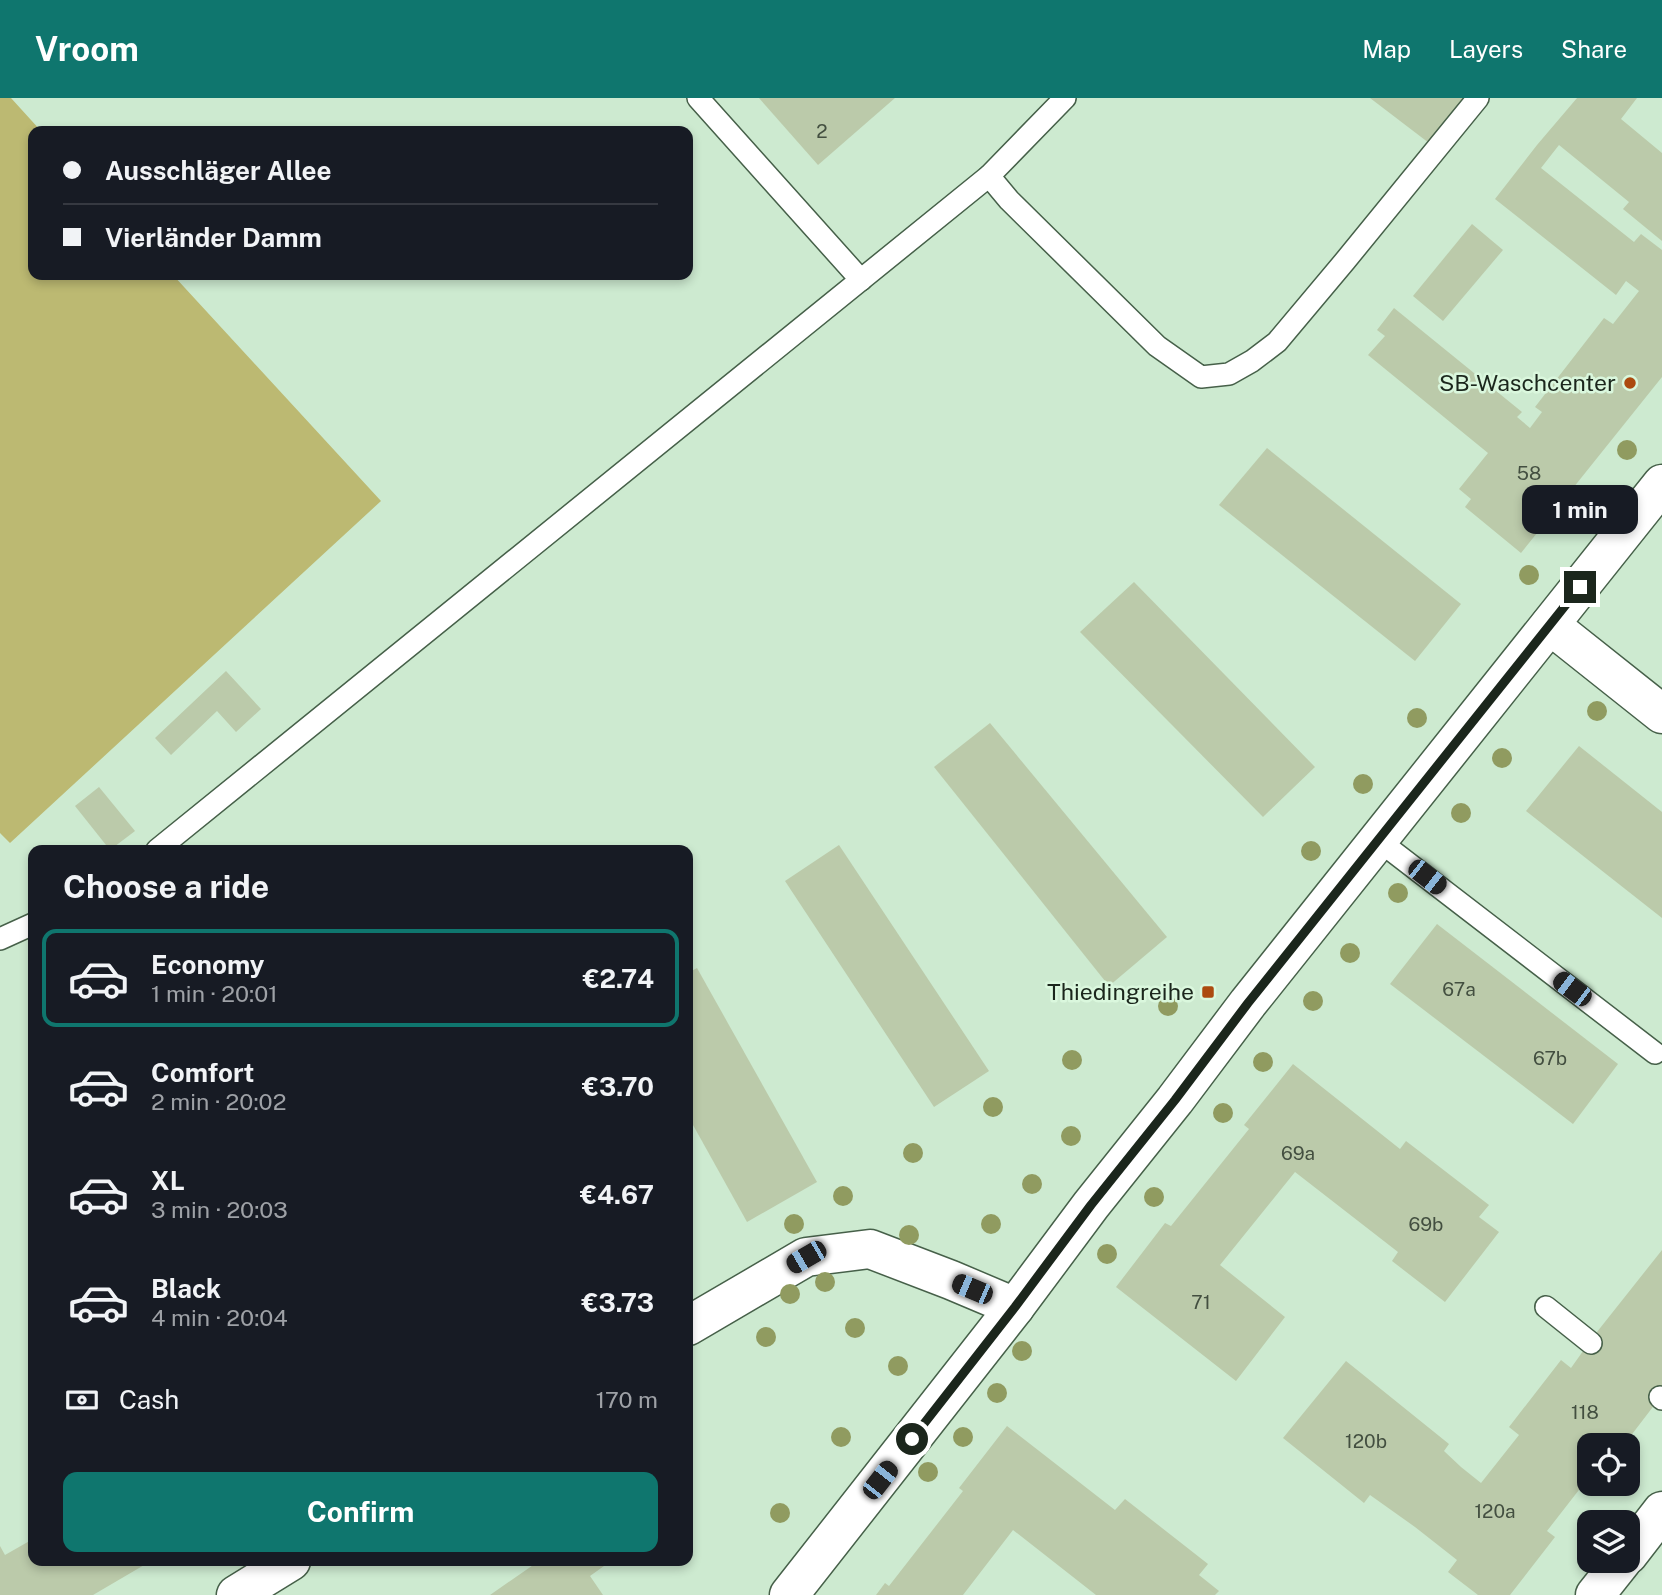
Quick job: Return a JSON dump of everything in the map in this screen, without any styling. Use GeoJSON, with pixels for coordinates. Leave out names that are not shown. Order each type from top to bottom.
{"type":"FeatureCollection","features":[{"type":"Feature","properties":{"kind":"street"},"geometry":{"type":"LineString","coordinates":[[789,1595],[1015,1307],[1248,1003],[1662,484]]}},
{"type":"Feature","properties":{"kind":"street"},"geometry":{"type":"LineString","coordinates":[[1550,625],[1662,714]]}},
{"type":"Feature","properties":{"kind":"street"},"geometry":{"type":"LineString","coordinates":[[693,1323],[806,1257],[870,1249],[1015,1307]]}},
{"type":"Feature","properties":{"kind":"street"},"geometry":{"type":"LineString","coordinates":[[1640,1539],[1662,1511]]}},
{"type":"Feature","properties":{"kind":"street"},"geometry":{"type":"LineString","coordinates":[[236,1595],[283,1566]]}},
{"type":"Feature","properties":{"kind":"street"},"geometry":{"type":"LineString","coordinates":[[1595,1595],[1612,1573]]}},
{"type":"Feature","properties":{"kind":"lane"},"geometry":{"type":"LineString","coordinates":[[698,98],[861,280]]}},
{"type":"Feature","properties":{"kind":"lane"},"geometry":{"type":"LineString","coordinates":[[163,845],[989,176],[1065,98]]}},
{"type":"Feature","properties":{"kind":"lane"},"geometry":{"type":"LineString","coordinates":[[989,176],[1009,200],[1157,346],[1201,377],[1229,374],[1252,361],[1276,342],[1478,98]]}},
{"type":"Feature","properties":{"kind":"lane"},"geometry":{"type":"LineString","coordinates":[[1378,840],[1655,1053]]}},
{"type":"Feature","properties":{"kind":"lane"},"geometry":{"type":"LineString","coordinates":[[0,939],[28,926]]}},
{"type":"Feature","properties":{"kind":"lane"},"geometry":{"type":"LineString","coordinates":[[1546,1307],[1591,1343]]}},
{"type":"Feature","properties":{"kind":"shaded area"},"geometry":{"type":"Polygon","coordinates":[[[0,98],[11,98],[36,126],[28,126],[28,280],[178,280],[381,501],[10,843],[0,833],[0,98]]]}},
{"type":"Feature","properties":{"kind":"building"},"geometry":{"type":"Polygon","coordinates":[[[759,98],[895,98],[818,165],[759,98]]]}},
{"type":"Feature","properties":{"kind":"building"},"geometry":{"type":"Polygon","coordinates":[[[1370,98],[1463,98],[1429,143],[1370,98]]]}},
{"type":"Feature","properties":{"kind":"building"},"geometry":{"type":"Polygon","coordinates":[[[1577,98],[1637,98],[1621,119],[1662,153],[1662,241],[1623,209],[1629,202],[1559,145],[1541,168],[1634,242],[1641,234],[1662,250],[1662,377],[1521,553],[1465,507],[1471,499],[1459,489],[1488,453],[1368,355],[1385,336],[1377,330],[1394,308],[1522,412],[1517,417],[1530,428],[1542,412],[1535,407],[1604,318],[1613,324],[1639,291],[1626,281],[1616,295],[1495,199],[1577,98]]]}},
{"type":"Feature","properties":{"kind":"building"},"geometry":{"type":"Polygon","coordinates":[[[1472,224],[1503,250],[1443,321],[1413,296],[1472,224]]]}},
{"type":"Feature","properties":{"kind":"building"},"geometry":{"type":"Polygon","coordinates":[[[1267,448],[1461,604],[1415,661],[1219,505],[1267,448]]]}},
{"type":"Feature","properties":{"kind":"building"},"geometry":{"type":"Polygon","coordinates":[[[1134,582],[1315,767],[1263,817],[1080,632],[1134,582]]]}},
{"type":"Feature","properties":{"kind":"building"},"geometry":{"type":"Polygon","coordinates":[[[226,671],[261,709],[236,732],[217,711],[171,755],[155,738],[226,671]]]}},
{"type":"Feature","properties":{"kind":"building"},"geometry":{"type":"Polygon","coordinates":[[[990,723],[1167,937],[1109,986],[934,767],[990,723]]]}},
{"type":"Feature","properties":{"kind":"building"},"geometry":{"type":"Polygon","coordinates":[[[1579,746],[1662,812],[1662,918],[1526,811],[1579,746]]]}},
{"type":"Feature","properties":{"kind":"building"},"geometry":{"type":"Polygon","coordinates":[[[99,787],[135,831],[117,845],[106,845],[75,806],[99,787]]]}},
{"type":"Feature","properties":{"kind":"building"},"geometry":{"type":"Polygon","coordinates":[[[839,845],[989,1071],[934,1107],[785,881],[839,845]]]}},
{"type":"Feature","properties":{"kind":"building"},"geometry":{"type":"Polygon","coordinates":[[[1437,924],[1618,1064],[1573,1124],[1390,984],[1437,924]]]}},
{"type":"Feature","properties":{"kind":"building"},"geometry":{"type":"Polygon","coordinates":[[[697,968],[817,1182],[747,1222],[693,1125],[693,970],[697,968]]]}},
{"type":"Feature","properties":{"kind":"building"},"geometry":{"type":"Polygon","coordinates":[[[1293,1064],[1400,1149],[1406,1141],[1489,1205],[1479,1217],[1499,1232],[1445,1302],[1392,1261],[1398,1252],[1295,1172],[1220,1265],[1285,1317],[1236,1381],[1116,1287],[1165,1223],[1171,1226],[1249,1129],[1244,1125],[1293,1064]]]}},
{"type":"Feature","properties":{"kind":"building"},"geometry":{"type":"Polygon","coordinates":[[[1662,1250],[1662,1395],[1633,1433],[1577,1433],[1577,1492],[1547,1531],[1555,1537],[1510,1595],[1478,1595],[1448,1572],[1457,1560],[1370,1495],[1364,1503],[1283,1438],[1346,1361],[1449,1444],[1444,1451],[1481,1483],[1519,1435],[1509,1427],[1561,1360],[1571,1368],[1662,1250]]]}},
{"type":"Feature","properties":{"kind":"building"},"geometry":{"type":"Polygon","coordinates":[[[1007,1426],[1115,1510],[1125,1499],[1208,1564],[1199,1575],[1219,1591],[1215,1595],[1096,1595],[1013,1530],[963,1595],[876,1595],[885,1583],[889,1586],[963,1491],[959,1488],[1007,1426]]]}},
{"type":"Feature","properties":{"kind":"building"},"geometry":{"type":"Polygon","coordinates":[[[28,1542],[28,1566],[142,1566],[93,1595],[0,1595],[0,1546],[5,1555],[28,1542]]]}},
{"type":"Feature","properties":{"kind":"building"},"geometry":{"type":"Polygon","coordinates":[[[532,1566],[604,1566],[590,1576],[603,1595],[490,1595],[532,1566]]]}},
{"type":"Feature","properties":{"kind":"place","name":"SB-Waschcenter"},"geometry":{"type":"Point","coordinates":[1630,383]}},
{"type":"Feature","properties":{"kind":"place","name":"Thiedingreihe"},"geometry":{"type":"Point","coordinates":[1208,992]}},
{"type":"Feature","properties":{"kind":"route"},"geometry":{"type":"LineString","coordinates":[[912,1439],[1248,1003],[1580,587]]}}]}
